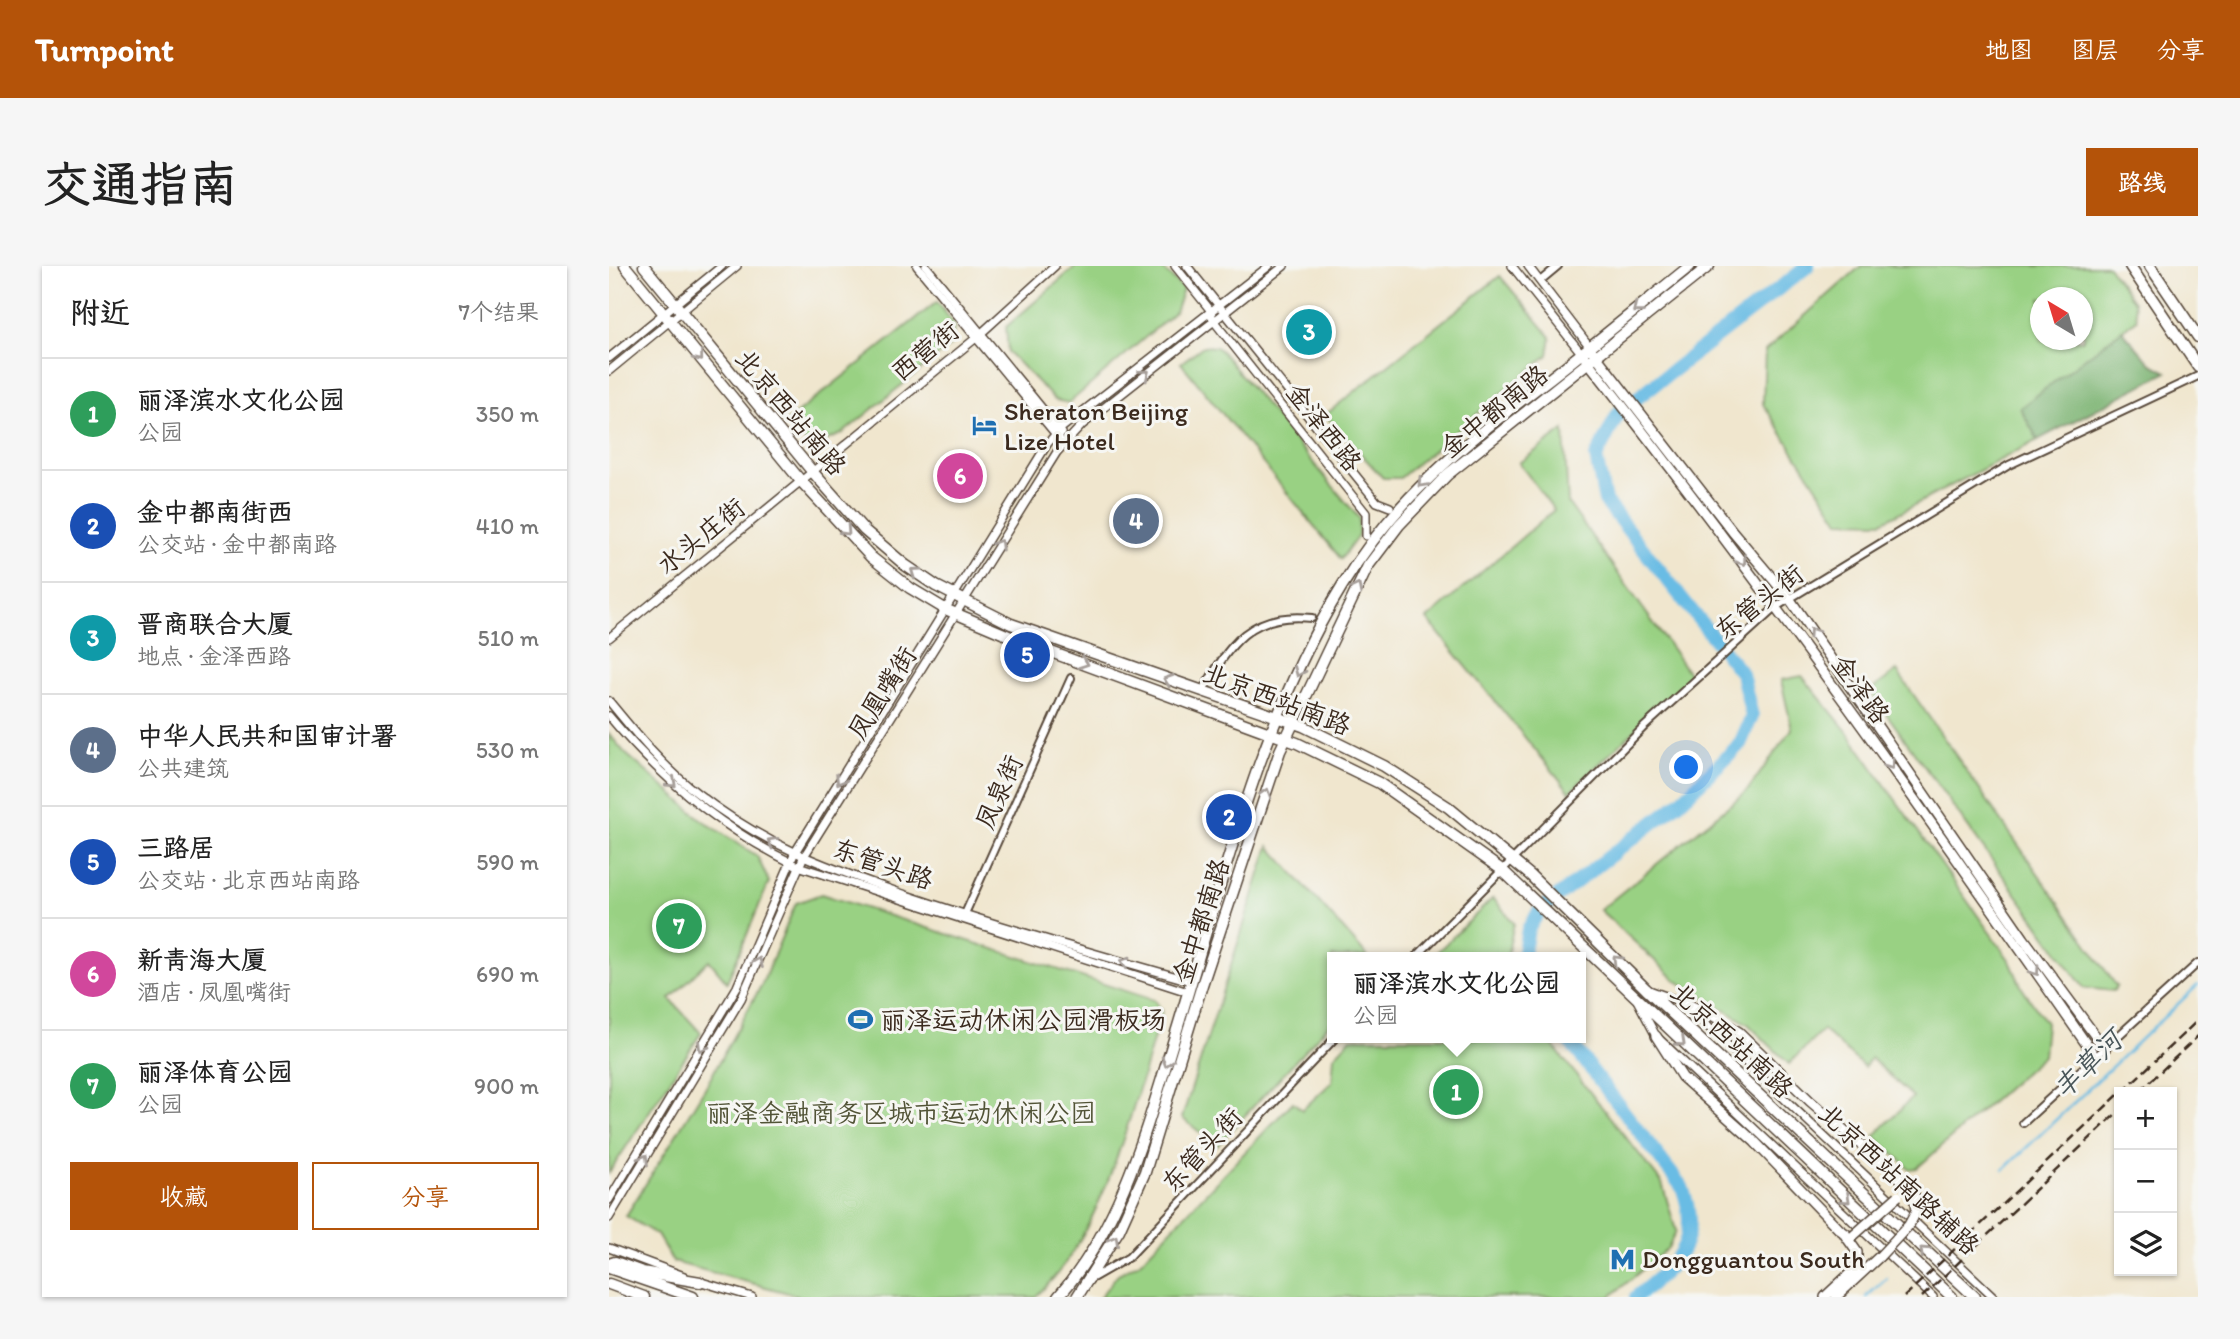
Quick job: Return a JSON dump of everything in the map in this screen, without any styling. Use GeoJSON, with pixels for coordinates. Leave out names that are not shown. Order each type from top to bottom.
{"type":"FeatureCollection","features":[{"type":"Feature","properties":{"kind":"main road","name":"北京西站南路"},"geometry":{"type":"LineString","coordinates":[[625,266],[800,480],[871,557],[896,578],[945,609],[1021,641],[1286,738],[1379,783],[1438,821],[1502,870],[1563,926],[1636,999],[1952,1297]]}},
{"type":"Feature","properties":{"kind":"main road","name":"北京西站南路"},"geometry":{"type":"LineString","coordinates":[[644,266],[882,546],[962,602],[1040,635],[1293,722],[1394,772],[1448,807],[1532,877],[1646,989],[1975,1297]]}},
{"type":"Feature","properties":{"kind":"main road"},"geometry":{"type":"LineString","coordinates":[[1589,355],[1690,266]]}},
{"type":"Feature","properties":{"kind":"main road"},"geometry":{"type":"LineString","coordinates":[[1589,355],[1709,266]]}},
{"type":"Feature","properties":{"kind":"main road"},"geometry":{"type":"LineString","coordinates":[[2130,266],[2198,367]]}},
{"type":"Feature","properties":{"kind":"main road"},"geometry":{"type":"LineString","coordinates":[[2150,266],[2198,337]]}},
{"type":"Feature","properties":{"kind":"main road","name":"金泽路"},"geometry":{"type":"LineString","coordinates":[[1589,355],[1789,598],[2024,939],[2105,1049]]}},
{"type":"Feature","properties":{"kind":"main road","name":"金中都南路"},"geometry":{"type":"LineString","coordinates":[[1058,1297],[1080,1269],[1129,1175],[1190,987],[1228,858],[1279,718],[1309,647],[1340,588],[1394,512],[1457,451],[1589,355]]}},
{"type":"Feature","properties":{"kind":"main road","name":"金中都南路"},"geometry":{"type":"LineString","coordinates":[[1077,1297],[1091,1279],[1119,1230],[1145,1172],[1202,985],[1286,738],[1358,584],[1399,525],[1457,467],[1589,355]]}},
{"type":"Feature","properties":{"kind":"main road","name":"金泽路"},"geometry":{"type":"LineString","coordinates":[[1645,426],[2096,1058]]}},
{"type":"Feature","properties":{"kind":"main road"},"geometry":{"type":"LineString","coordinates":[[1682,1002],[1739,1032],[1809,1101],[1914,1194],[1916,1212],[1909,1225],[1836,1297]]}},
{"type":"Feature","properties":{"kind":"main road"},"geometry":{"type":"LineString","coordinates":[[1656,1036],[1682,1077],[1755,1142],[1849,1235],[1859,1260],[1857,1267],[1825,1297]]}},
{"type":"Feature","properties":{"kind":"main road"},"geometry":{"type":"LineString","coordinates":[[1849,1235],[1898,1196],[1903,1182]]}},
{"type":"Feature","properties":{"kind":"main road"},"geometry":{"type":"LineString","coordinates":[[609,1266],[615,1262],[642,1272],[700,1282]]}},
{"type":"Feature","properties":{"kind":"main road"},"geometry":{"type":"LineString","coordinates":[[609,1266],[693,1297]]}},
{"type":"Feature","properties":{"kind":"main road"},"geometry":{"type":"LineString","coordinates":[[609,1286],[623,1297]]}},
{"type":"Feature","properties":{"kind":"main road"},"geometry":{"type":"LineString","coordinates":[[609,1286],[644,1297]]}},
{"type":"Feature","properties":{"kind":"street"},"geometry":{"type":"LineString","coordinates":[[678,308],[722,266]]}},
{"type":"Feature","properties":{"kind":"street"},"geometry":{"type":"LineString","coordinates":[[609,371],[667,317],[737,266]]}},
{"type":"Feature","properties":{"kind":"street"},"geometry":{"type":"LineString","coordinates":[[917,266],[979,335]]}},
{"type":"Feature","properties":{"kind":"street"},"geometry":{"type":"LineString","coordinates":[[926,266],[1065,441]]}},
{"type":"Feature","properties":{"kind":"street","name":"西营街"},"geometry":{"type":"LineString","coordinates":[[815,467],[979,335],[1055,266]]}},
{"type":"Feature","properties":{"kind":"street","name":"金泽西路"},"geometry":{"type":"LineString","coordinates":[[1175,266],[1211,311],[1213,320],[1366,513],[1366,536]]}},
{"type":"Feature","properties":{"kind":"street","name":"金泽西路"},"geometry":{"type":"LineString","coordinates":[[1187,266],[1377,502],[1390,507]]}},
{"type":"Feature","properties":{"kind":"street","name":"凤凰嘴街"},"geometry":{"type":"LineString","coordinates":[[609,1200],[737,988],[794,854],[1057,432],[1269,266]]}},
{"type":"Feature","properties":{"kind":"street","name":"凤凰嘴街"},"geometry":{"type":"LineString","coordinates":[[609,1218],[741,999],[798,866],[1065,441],[1213,320],[1284,266]]}},
{"type":"Feature","properties":{"kind":"street"},"geometry":{"type":"LineString","coordinates":[[1513,266],[1589,355]]}},
{"type":"Feature","properties":{"kind":"street"},"geometry":{"type":"LineString","coordinates":[[1528,266],[1589,355]]}},
{"type":"Feature","properties":{"kind":"street"},"geometry":{"type":"LineString","coordinates":[[1540,281],[1558,266]]}},
{"type":"Feature","properties":{"kind":"street"},"geometry":{"type":"LineString","coordinates":[[609,358],[667,317]]}},
{"type":"Feature","properties":{"kind":"street","name":"东管头街"},"geometry":{"type":"LineString","coordinates":[[1421,952],[1711,665],[1776,607],[2009,465],[2198,376]]}},
{"type":"Feature","properties":{"kind":"street","name":"水头庄街"},"geometry":{"type":"LineString","coordinates":[[609,638],[815,467]]}},
{"type":"Feature","properties":{"kind":"street"},"geometry":{"type":"LineString","coordinates":[[1202,692],[1237,638],[1252,627],[1291,616],[1312,618]]}},
{"type":"Feature","properties":{"kind":"street","name":"凤泉街"},"geometry":{"type":"LineString","coordinates":[[963,918],[1071,678]]}},
{"type":"Feature","properties":{"kind":"street","name":"东管头路"},"geometry":{"type":"LineString","coordinates":[[609,701],[649,748],[695,792],[730,817],[803,858],[963,918]]}},
{"type":"Feature","properties":{"kind":"street","name":"东管头路"},"geometry":{"type":"LineString","coordinates":[[609,716],[643,754],[690,799],[740,835],[798,866],[1190,987]]}},
{"type":"Feature","properties":{"kind":"street"},"geometry":{"type":"LineString","coordinates":[[2024,1123],[2198,963]]}},
{"type":"Feature","properties":{"kind":"street","name":"北京西站南路辅路"},"geometry":{"type":"LineString","coordinates":[[1646,989],[1682,1002],[1994,1297]]}},
{"type":"Feature","properties":{"kind":"street"},"geometry":{"type":"LineString","coordinates":[[1636,999],[1656,1036],[1933,1297]]}},
{"type":"Feature","properties":{"kind":"street","name":"东管头街"},"geometry":{"type":"LineString","coordinates":[[1091,1279],[1129,1257],[1330,1043]]}},
{"type":"Feature","properties":{"kind":"street"},"geometry":{"type":"LineString","coordinates":[[609,1240],[628,1255]]}},
{"type":"Feature","properties":{"kind":"street"},"geometry":{"type":"LineString","coordinates":[[609,1248],[700,1282],[752,1297]]}},
{"type":"Feature","properties":{"kind":"green space"},"geometry":{"type":"Polygon","coordinates":[[[1076,266],[1160,266],[1183,289],[1175,312],[1069,403],[1055,400],[1008,352],[1006,327],[1076,266]]]}},
{"type":"Feature","properties":{"kind":"green space"},"geometry":{"type":"Polygon","coordinates":[[[1861,266],[2108,266],[2134,302],[2137,319],[2021,408],[2038,440],[1882,522],[1839,521],[1763,404],[1765,351],[1861,266]]]}},
{"type":"Feature","properties":{"kind":"green space"},"geometry":{"type":"Polygon","coordinates":[[[1500,276],[1551,337],[1548,355],[1400,478],[1383,478],[1325,415],[1500,276]]]}},
{"type":"Feature","properties":{"kind":"green space"},"geometry":{"type":"Polygon","coordinates":[[[937,302],[954,324],[952,344],[842,434],[810,447],[787,421],[937,302]]]}},
{"type":"Feature","properties":{"kind":"green space"},"geometry":{"type":"Polygon","coordinates":[[[2122,330],[2150,363],[2167,372],[2038,440],[2020,408],[2122,330]]]}},
{"type":"Feature","properties":{"kind":"green space"},"geometry":{"type":"Polygon","coordinates":[[[1203,346],[1216,347],[1222,352],[1359,518],[1358,536],[1341,559],[1181,363],[1203,346]]]}},
{"type":"Feature","properties":{"kind":"green space"},"geometry":{"type":"Polygon","coordinates":[[[1564,430],[1568,503],[1691,676],[1570,792],[1427,619],[1554,510],[1519,463],[1564,430]]]}},
{"type":"Feature","properties":{"kind":"green space"},"geometry":{"type":"Polygon","coordinates":[[[1897,671],[2117,987],[2113,991],[2084,988],[1875,698],[1871,690],[1897,671]]]}},
{"type":"Feature","properties":{"kind":"green space"},"geometry":{"type":"Polygon","coordinates":[[[1802,676],[1846,730],[2010,961],[2022,988],[2046,1023],[2043,1056],[1917,1168],[1910,1169],[1874,1136],[1913,1097],[1871,1058],[1864,1067],[1823,1030],[1789,1064],[1748,1024],[1677,981],[1600,910],[1747,791],[1792,729],[1781,680],[1802,676]]]}},
{"type":"Feature","properties":{"kind":"green space"},"geometry":{"type":"Polygon","coordinates":[[[609,734],[625,753],[702,820],[757,856],[769,882],[727,982],[709,960],[670,999],[701,1033],[609,1173],[609,734]]]}},
{"type":"Feature","properties":{"kind":"green space"},"geometry":{"type":"Polygon","coordinates":[[[1269,846],[1364,952],[1327,952],[1327,1026],[1217,1146],[1182,1118],[1269,846]]]}},
{"type":"Feature","properties":{"kind":"green space","name":"丽泽金融商务区城市运动休闲公园"},"geometry":{"type":"Polygon","coordinates":[[[821,894],[1154,1000],[1162,1011],[1128,1124],[1098,1203],[1080,1240],[1059,1271],[1035,1297],[803,1297],[673,1262],[657,1235],[626,1216],[705,1088],[762,984],[796,903],[821,894]]]}},
{"type":"Feature","properties":{"kind":"green space"},"geometry":{"type":"Polygon","coordinates":[[[1493,898],[1514,923],[1508,952],[1437,952],[1493,898]]]}},
{"type":"Feature","properties":{"kind":"green space"},"geometry":{"type":"Polygon","coordinates":[[[1346,1043],[1551,1043],[1662,1183],[1676,1231],[1668,1248],[1610,1297],[1100,1297],[1118,1274],[1139,1263],[1293,1102],[1302,1110],[1332,1082],[1334,1056],[1346,1043]]]}},
{"type":"Feature","properties":{"kind":"waterway"},"geometry":{"type":"LineString","coordinates":[[1524,952],[1528,929],[1540,910],[1680,802],[1740,744],[1752,716],[1742,674],[1605,501],[1596,457],[1619,412],[1808,266]]}},
{"type":"Feature","properties":{"kind":"waterway","name":"丰草河"},"geometry":{"type":"LineString","coordinates":[[2003,1170],[2198,985]]}},
{"type":"Feature","properties":{"kind":"waterway"},"geometry":{"type":"LineString","coordinates":[[1571,1043],[1682,1187],[1688,1206],[1687,1238],[1681,1251],[1663,1274],[1636,1297]]}},
{"type":"Feature","properties":{"kind":"waterway","name":"丰草河"},"geometry":{"type":"LineString","coordinates":[[1866,1297],[1887,1278]]}},
{"type":"Feature","properties":{"kind":"railway"},"geometry":{"type":"LineString","coordinates":[[2127,1087],[2198,1020]]}},
{"type":"Feature","properties":{"kind":"railway"},"geometry":{"type":"LineString","coordinates":[[2144,1087],[2198,1036]]}},
{"type":"Feature","properties":{"kind":"railway"},"geometry":{"type":"LineString","coordinates":[[1904,1297],[2114,1099]]}},
{"type":"Feature","properties":{"kind":"railway"},"geometry":{"type":"LineString","coordinates":[[1922,1297],[2114,1116]]}},
{"type":"Feature","properties":{"kind":"place","name":"晋商联合大厦"},"geometry":{"type":"Point","coordinates":[1309,332]}},
{"type":"Feature","properties":{"kind":"place","name":"Sheraton Beijing Lize Hotel"},"geometry":{"type":"Point","coordinates":[984,426]}},
{"type":"Feature","properties":{"kind":"place","name":"新青海大厦"},"geometry":{"type":"Point","coordinates":[960,476]}},
{"type":"Feature","properties":{"kind":"place","name":"中华人民共和国审计署"},"geometry":{"type":"Point","coordinates":[1136,521]}},
{"type":"Feature","properties":{"kind":"place","name":"三路居"},"geometry":{"type":"Point","coordinates":[1027,655]}},
{"type":"Feature","properties":{"kind":"place","name":"金中都南街西"},"geometry":{"type":"Point","coordinates":[1229,817]}},
{"type":"Feature","properties":{"kind":"place","name":"丽泽体育公园"},"geometry":{"type":"Point","coordinates":[679,926]}},
{"type":"Feature","properties":{"kind":"place","name":"丽泽运动休闲公园滑板场"},"geometry":{"type":"Point","coordinates":[860,1020]}},
{"type":"Feature","properties":{"kind":"place","name":"丽泽滨水文化公园"},"geometry":{"type":"Point","coordinates":[1456,1092]}},
{"type":"Feature","properties":{"kind":"place","name":"Dongguantou South"},"geometry":{"type":"Point","coordinates":[1622,1259]}}]}
